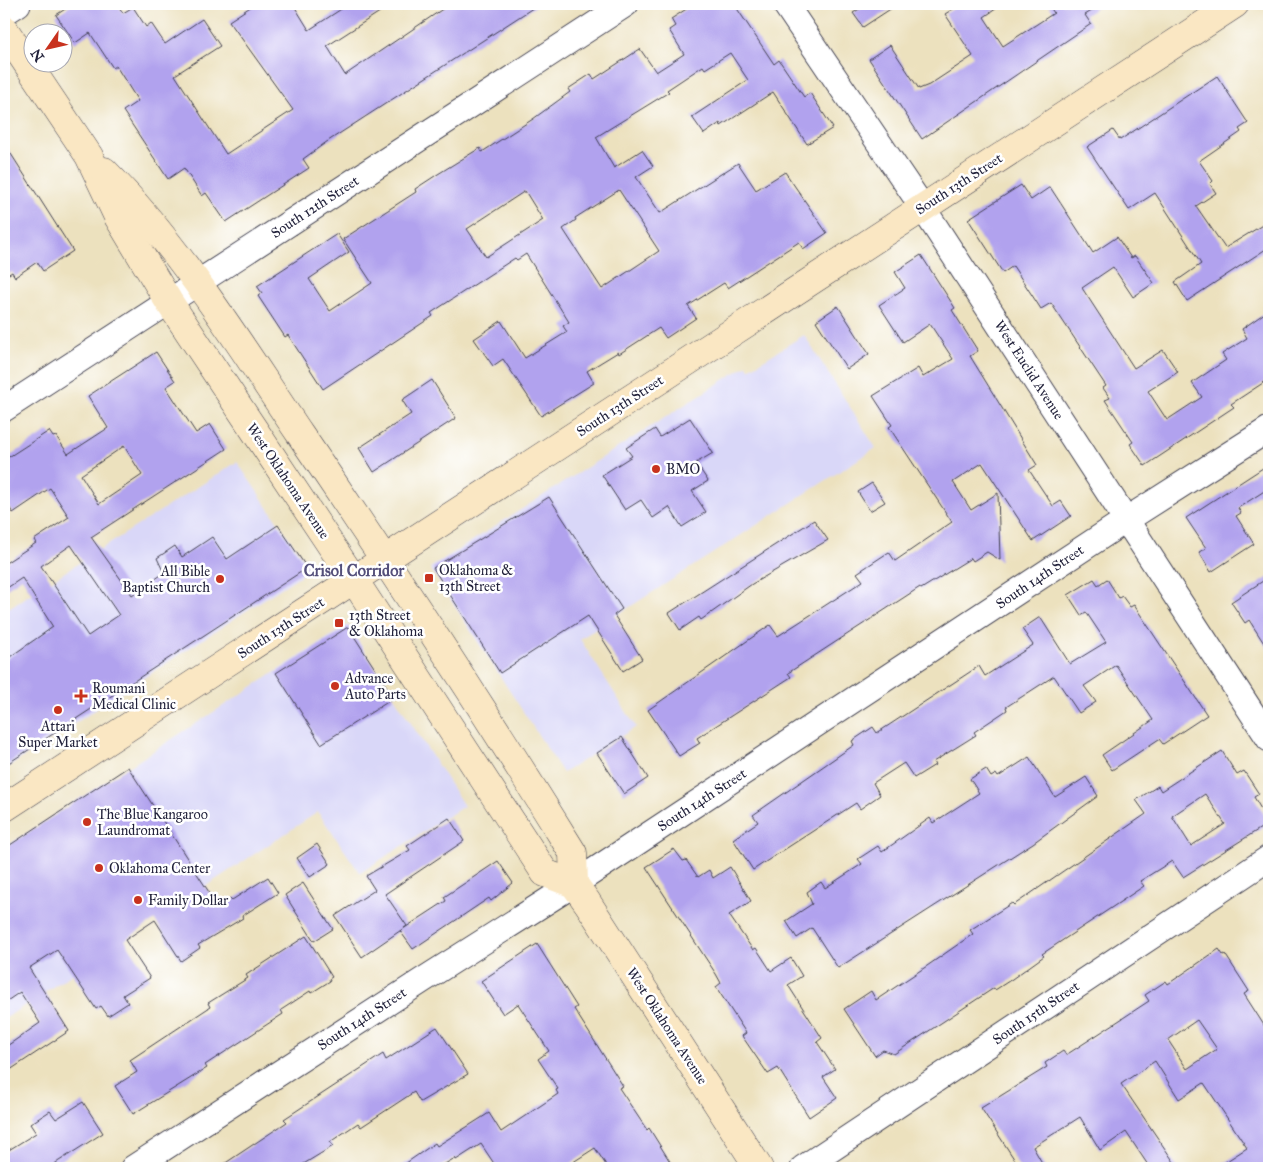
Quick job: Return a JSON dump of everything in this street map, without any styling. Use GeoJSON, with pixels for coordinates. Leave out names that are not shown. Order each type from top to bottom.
{"type":"FeatureCollection","features":[{"type":"Feature","properties":{"kind":"main road","name":"South 13th Street"},"geometry":{"type":"LineString","coordinates":[[4,808],[1235,4]]}},
{"type":"Feature","properties":{"kind":"main road","name":"West Oklahoma Avenue"},"geometry":{"type":"LineString","coordinates":[[4,29],[89,156],[118,217],[169,302],[354,580],[545,873],[574,884]]}},
{"type":"Feature","properties":{"kind":"main road","name":"West Oklahoma Avenue"},"geometry":{"type":"LineString","coordinates":[[89,156],[138,205],[198,284],[385,559],[573,853],[574,884],[759,1168]]}},
{"type":"Feature","properties":{"kind":"street"},"geometry":{"type":"LineString","coordinates":[[4,13],[18,4]]}},
{"type":"Feature","properties":{"kind":"street","name":"South 12th Street"},"geometry":{"type":"LineString","coordinates":[[4,409],[626,4]]}},
{"type":"Feature","properties":{"kind":"street","name":"West Euclid Avenue"},"geometry":{"type":"LineString","coordinates":[[785,4],[923,208],[1269,738]]}},
{"type":"Feature","properties":{"kind":"street","name":"South 14th Street"},"geometry":{"type":"LineString","coordinates":[[132,1168],[574,884],[1126,520],[1269,429]]}},
{"type":"Feature","properties":{"kind":"street","name":"South 15th Street"},"geometry":{"type":"LineString","coordinates":[[803,1168],[1188,910],[1269,858]]}},
{"type":"Feature","properties":{"kind":"shaded area"},"geometry":{"type":"Polygon","coordinates":[[[804,335],[876,448],[580,639],[636,727],[563,773],[430,568],[747,365],[749,369],[804,335]]]}},
{"type":"Feature","properties":{"kind":"shaded area"},"geometry":{"type":"Polygon","coordinates":[[[237,462],[310,569],[4,770],[4,611],[237,462]]]}},
{"type":"Feature","properties":{"kind":"shaded area"},"geometry":{"type":"Polygon","coordinates":[[[348,625],[464,806],[360,873],[318,812],[4,1019],[4,848],[348,625]]]}},
{"type":"Feature","properties":{"kind":"building"},"geometry":{"type":"Polygon","coordinates":[[[73,4],[117,4],[123,13],[133,7],[146,27],[151,23],[165,44],[202,19],[220,46],[175,75],[226,154],[293,110],[229,21],[255,4],[293,4],[309,30],[349,4],[392,4],[327,46],[345,75],[450,4],[539,4],[328,141],[303,159],[309,168],[226,222],[206,193],[202,196],[184,168],[168,179],[123,111],[138,101],[116,66],[113,68],[90,33],[75,43],[72,39],[72,22],[61,22],[56,15],[73,4]]]}},
{"type":"Feature","properties":{"kind":"building"},"geometry":{"type":"Polygon","coordinates":[[[694,4],[734,4],[774,64],[779,60],[804,97],[810,93],[833,128],[807,144],[773,92],[721,126],[720,123],[704,134],[692,117],[748,80],[730,53],[705,69],[703,66],[667,90],[669,92],[596,137],[614,168],[642,150],[653,166],[636,177],[660,213],[738,163],[756,190],[785,172],[827,233],[803,249],[799,242],[728,288],[724,283],[688,306],[696,318],[666,338],[659,328],[619,354],[618,352],[587,371],[594,383],[541,416],[503,359],[493,366],[474,339],[501,321],[525,358],[567,332],[563,326],[569,322],[526,254],[517,260],[515,258],[431,313],[433,316],[323,389],[288,335],[285,337],[258,296],[262,293],[257,286],[337,234],[349,252],[309,279],[330,311],[372,283],[343,239],[416,192],[415,189],[438,174],[480,148],[482,152],[533,119],[570,92],[568,89],[591,74],[594,79],[640,49],[656,72],[684,54],[669,30],[675,26],[671,19],[694,4]],[[619,190],[575,218],[576,220],[563,229],[602,289],[659,251],[619,190]],[[525,191],[467,229],[486,257],[543,220],[525,191]]]}},
{"type":"Feature","properties":{"kind":"building"},"geometry":{"type":"Polygon","coordinates":[[[867,4],[898,4],[863,27],[853,13],[867,4]]]}},
{"type":"Feature","properties":{"kind":"building"},"geometry":{"type":"Polygon","coordinates":[[[961,4],[1003,4],[984,17],[1003,46],[1054,13],[1048,4],[1103,4],[1085,15],[1091,24],[922,139],[869,59],[890,45],[919,89],[929,85],[973,56],[945,14],[961,4]]]}},
{"type":"Feature","properties":{"kind":"building"},"geometry":{"type":"Polygon","coordinates":[[[1217,76],[1248,123],[1239,129],[1241,132],[1199,161],[1213,181],[1210,184],[1216,193],[1196,206],[1225,248],[1269,221],[1269,247],[1187,301],[1175,282],[1201,264],[1155,193],[1129,210],[1087,147],[1113,130],[1120,140],[1217,76]]]}},
{"type":"Feature","properties":{"kind":"building"},"geometry":{"type":"Polygon","coordinates":[[[4,143],[73,251],[43,271],[37,262],[15,277],[12,272],[4,277],[4,143]]]}},
{"type":"Feature","properties":{"kind":"building"},"geometry":{"type":"Polygon","coordinates":[[[1021,185],[1031,200],[1050,187],[1093,253],[1117,237],[1131,258],[1135,256],[1154,283],[1133,297],[1113,267],[1082,288],[1134,368],[1163,350],[1178,372],[1148,391],[1167,420],[1202,397],[1192,383],[1226,360],[1222,354],[1247,338],[1242,329],[1269,310],[1269,379],[1231,404],[1234,407],[1145,466],[1130,444],[1133,442],[1105,400],[1110,398],[1103,388],[1106,386],[1051,303],[1041,309],[1013,266],[1003,273],[968,219],[1021,185]]]}},
{"type":"Feature","properties":{"kind":"building"},"geometry":{"type":"Polygon","coordinates":[[[921,255],[955,308],[952,310],[978,351],[970,356],[1037,465],[1029,470],[1053,506],[1061,501],[1071,516],[1033,541],[982,463],[953,482],[971,510],[998,493],[1000,560],[987,552],[973,561],[971,558],[921,589],[920,587],[788,673],[791,677],[697,738],[700,743],[679,756],[648,710],[770,625],[778,636],[863,581],[857,573],[889,552],[895,561],[952,522],[889,427],[892,425],[873,396],[918,368],[923,377],[953,359],[930,324],[903,342],[879,305],[905,288],[895,272],[921,255]]]}},
{"type":"Feature","properties":{"kind":"building"},"geometry":{"type":"Polygon","coordinates":[[[838,306],[869,354],[847,369],[816,321],[838,306]]]}},
{"type":"Feature","properties":{"kind":"building"},"geometry":{"type":"Polygon","coordinates":[[[156,352],[175,381],[166,387],[196,433],[210,424],[226,449],[91,537],[132,595],[164,573],[157,558],[175,546],[182,557],[212,537],[227,559],[278,525],[307,568],[4,766],[4,661],[53,627],[22,578],[4,590],[4,564],[36,543],[34,540],[69,517],[50,488],[13,513],[4,500],[4,460],[49,431],[53,437],[56,436],[68,454],[108,428],[88,396],[156,352]],[[124,446],[81,475],[99,504],[142,475],[124,446]],[[71,545],[41,566],[88,636],[119,615],[71,545]]]}},
{"type":"Feature","properties":{"kind":"building"},"geometry":{"type":"Polygon","coordinates":[[[432,380],[456,418],[374,472],[359,448],[411,414],[402,400],[432,380]]]}},
{"type":"Feature","properties":{"kind":"building","name":"BMO"},"geometry":{"type":"Polygon","coordinates":[[[690,418],[713,453],[696,463],[708,481],[692,491],[706,512],[682,527],[669,507],[653,518],[641,500],[625,510],[602,475],[632,456],[626,448],[655,429],[660,437],[690,418]]]}},
{"type":"Feature","properties":{"kind":"building"},"geometry":{"type":"Polygon","coordinates":[[[1269,464],[1269,488],[1238,508],[1241,513],[1236,516],[1254,544],[1211,572],[1199,552],[1206,548],[1186,518],[1269,464]]]}},
{"type":"Feature","properties":{"kind":"building"},"geometry":{"type":"Polygon","coordinates":[[[872,483],[885,502],[870,511],[858,492],[872,483]]]}},
{"type":"Feature","properties":{"kind":"building"},"geometry":{"type":"Polygon","coordinates":[[[549,497],[622,609],[614,615],[642,659],[623,671],[588,616],[500,673],[433,568],[549,497]]]}},
{"type":"Feature","properties":{"kind":"building"},"geometry":{"type":"Polygon","coordinates":[[[814,520],[828,540],[752,584],[701,620],[699,617],[680,630],[669,613],[814,520]]]}},
{"type":"Feature","properties":{"kind":"building"},"geometry":{"type":"Polygon","coordinates":[[[1269,577],[1269,651],[1249,620],[1245,623],[1231,602],[1269,577]]]}},
{"type":"Feature","properties":{"kind":"building"},"geometry":{"type":"Polygon","coordinates":[[[1094,579],[1098,585],[1107,579],[1119,598],[1122,596],[1130,607],[1134,605],[1207,715],[1163,744],[1159,739],[1112,770],[1102,755],[1153,720],[1116,665],[1084,686],[1096,702],[1079,713],[1054,676],[1006,707],[1007,710],[974,732],[976,735],[933,762],[935,765],[914,778],[904,763],[873,783],[880,795],[860,809],[856,803],[753,870],[733,839],[758,822],[753,815],[854,745],[852,741],[873,727],[877,733],[979,666],[985,676],[1033,645],[1022,629],[1040,617],[1070,664],[1106,642],[1086,612],[1081,615],[1068,595],[1094,579]]]}},
{"type":"Feature","properties":{"kind":"building","name":"Advance Auto Parts"},"geometry":{"type":"Polygon","coordinates":[[[348,627],[394,698],[321,744],[276,673],[348,627]]]}},
{"type":"Feature","properties":{"kind":"building"},"geometry":{"type":"Polygon","coordinates":[[[622,737],[648,778],[624,794],[597,753],[622,737]]]}},
{"type":"Feature","properties":{"kind":"building"},"geometry":{"type":"Polygon","coordinates":[[[1222,751],[1237,775],[1244,771],[1259,794],[1254,797],[1269,823],[1183,877],[1172,861],[1140,881],[1144,886],[1042,954],[1044,956],[1012,979],[995,990],[994,988],[894,1054],[883,1050],[875,1056],[844,1009],[871,991],[876,1000],[927,966],[973,934],[970,930],[1012,903],[1014,905],[1146,814],[1136,800],[1158,786],[1161,791],[1222,751]],[[1205,794],[1172,816],[1191,846],[1225,824],[1205,794]]]}},
{"type":"Feature","properties":{"kind":"building"},"geometry":{"type":"Polygon","coordinates":[[[1029,757],[1055,797],[1086,777],[1098,796],[1033,843],[838,968],[812,928],[797,938],[786,921],[812,904],[807,892],[821,882],[825,888],[862,864],[858,859],[878,846],[882,852],[930,818],[933,823],[979,793],[970,779],[986,769],[991,777],[996,774],[998,777],[1029,757]]]}},
{"type":"Feature","properties":{"kind":"building","name":"Oklahoma Center"},"geometry":{"type":"Polygon","coordinates":[[[128,767],[218,906],[230,898],[232,900],[268,877],[278,893],[242,916],[243,918],[198,945],[200,948],[181,961],[155,920],[125,940],[150,978],[123,995],[128,1003],[108,1016],[101,1006],[96,1009],[57,950],[29,968],[69,1031],[4,1074],[4,1048],[40,1023],[20,992],[4,1003],[4,849],[128,767]]]}},
{"type":"Feature","properties":{"kind":"building"},"geometry":{"type":"Polygon","coordinates":[[[449,818],[464,841],[385,894],[407,926],[362,957],[335,916],[375,890],[366,876],[410,850],[407,846],[449,818]]]}},
{"type":"Feature","properties":{"kind":"building"},"geometry":{"type":"Polygon","coordinates":[[[317,844],[330,864],[310,877],[297,858],[317,844]]]}},
{"type":"Feature","properties":{"kind":"building"},"geometry":{"type":"Polygon","coordinates":[[[674,849],[683,861],[686,860],[698,877],[709,870],[713,878],[730,867],[751,901],[729,915],[753,950],[756,948],[771,971],[791,958],[802,976],[788,985],[822,1038],[817,1042],[835,1069],[823,1077],[837,1098],[809,1117],[778,1068],[768,1074],[742,1036],[746,1033],[716,987],[721,983],[716,974],[646,867],[674,849]]]}},
{"type":"Feature","properties":{"kind":"building"},"geometry":{"type":"Polygon","coordinates":[[[498,861],[513,883],[491,901],[489,898],[413,949],[400,931],[446,901],[444,897],[498,861]]]}},
{"type":"Feature","properties":{"kind":"building"},"geometry":{"type":"Polygon","coordinates":[[[303,883],[333,929],[314,941],[285,895],[303,883]]]}},
{"type":"Feature","properties":{"kind":"building"},"geometry":{"type":"Polygon","coordinates":[[[306,936],[332,977],[329,979],[330,981],[311,993],[310,991],[281,1010],[283,1014],[205,1065],[207,1068],[133,1114],[115,1086],[137,1072],[130,1060],[210,1007],[208,1003],[248,978],[246,975],[306,936]]]}},
{"type":"Feature","properties":{"kind":"building"},"geometry":{"type":"Polygon","coordinates":[[[537,944],[577,1007],[574,1009],[623,1086],[619,1088],[647,1130],[649,1128],[674,1168],[608,1168],[595,1148],[564,1168],[497,1168],[481,1144],[456,1160],[455,1158],[438,1168],[399,1168],[435,1143],[437,1146],[489,1113],[501,1132],[558,1094],[556,1090],[558,1089],[538,1059],[549,1051],[518,1004],[503,1014],[481,981],[537,944]]]}},
{"type":"Feature","properties":{"kind":"building"},"geometry":{"type":"Polygon","coordinates":[[[1219,949],[1223,955],[1225,954],[1249,991],[1244,994],[1269,1033],[1269,1168],[1216,1168],[1247,1148],[1204,1083],[1179,1099],[1155,1061],[1121,1084],[1178,1168],[1150,1168],[1126,1132],[1100,1150],[1080,1117],[1033,1147],[1045,1168],[1020,1168],[981,1108],[1047,1067],[1045,1063],[1063,1051],[1066,1055],[1149,1001],[1145,995],[1166,981],[1168,984],[1219,949]],[[1197,1020],[1168,1040],[1187,1069],[1217,1049],[1197,1020]]]}},
{"type":"Feature","properties":{"kind":"building"},"geometry":{"type":"Polygon","coordinates":[[[437,1027],[468,1074],[420,1102],[414,1092],[361,1127],[358,1123],[330,1142],[333,1146],[297,1168],[218,1168],[287,1122],[284,1119],[383,1054],[386,1060],[437,1027]]]}},
{"type":"Feature","properties":{"kind":"building"},"geometry":{"type":"Polygon","coordinates":[[[83,1102],[103,1133],[48,1168],[4,1168],[4,1153],[36,1133],[30,1124],[50,1111],[56,1119],[83,1102]]]}},
{"type":"Feature","properties":{"kind":"place","name":"BMO"},"geometry":{"type":"Point","coordinates":[656,469]}},
{"type":"Feature","properties":{"kind":"place","name":"Oklahoma & 13th Street"},"geometry":{"type":"Point","coordinates":[429,578]}},
{"type":"Feature","properties":{"kind":"place","name":"All Bible Baptist Church"},"geometry":{"type":"Point","coordinates":[220,579]}},
{"type":"Feature","properties":{"kind":"place","name":"13th Street & Oklahoma"},"geometry":{"type":"Point","coordinates":[339,623]}},
{"type":"Feature","properties":{"kind":"place","name":"Advance Auto Parts"},"geometry":{"type":"Point","coordinates":[335,686]}},
{"type":"Feature","properties":{"kind":"place","name":"Roumani Medical Clinic"},"geometry":{"type":"Point","coordinates":[81,696]}},
{"type":"Feature","properties":{"kind":"place","name":"Attari Super Market"},"geometry":{"type":"Point","coordinates":[58,710]}},
{"type":"Feature","properties":{"kind":"place","name":"The Blue Kangaroo Laundromat"},"geometry":{"type":"Point","coordinates":[87,822]}},
{"type":"Feature","properties":{"kind":"place","name":"Oklahoma Center"},"geometry":{"type":"Point","coordinates":[99,868]}},
{"type":"Feature","properties":{"kind":"place","name":"Family Dollar"},"geometry":{"type":"Point","coordinates":[138,900]}},
{"type":"Feature","properties":{"kind":"district","name":"Crisol Corridor"},"geometry":{"type":"Point","coordinates":[354,570]}}]}
